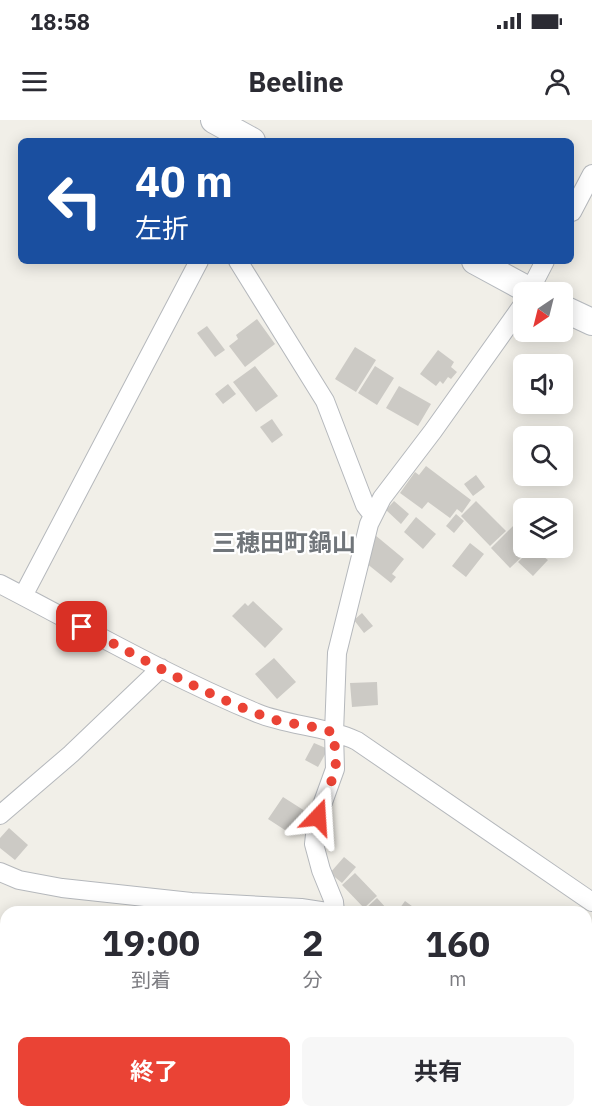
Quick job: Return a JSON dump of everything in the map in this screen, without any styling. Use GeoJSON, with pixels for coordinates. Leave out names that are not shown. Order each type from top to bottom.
{"type":"FeatureCollection","features":[{"type":"Feature","properties":{"kind":"main road"},"geometry":{"type":"LineString","coordinates":[[214,120],[247,138]]}},
{"type":"Feature","properties":{"kind":"main road"},"geometry":{"type":"LineString","coordinates":[[480,264],[513,285]]}},
{"type":"Feature","properties":{"kind":"main road"},"geometry":{"type":"LineString","coordinates":[[573,313],[592,322]]}},
{"type":"Feature","properties":{"kind":"street"},"geometry":{"type":"LineString","coordinates":[[574,208],[592,174]]}},
{"type":"Feature","properties":{"kind":"street"},"geometry":{"type":"LineString","coordinates":[[24,596],[90,465],[197,264]]}},
{"type":"Feature","properties":{"kind":"street"},"geometry":{"type":"LineString","coordinates":[[240,264],[325,401],[365,505],[372,514]]}},
{"type":"Feature","properties":{"kind":"street"},"geometry":{"type":"LineString","coordinates":[[534,282],[544,264]]}},
{"type":"Feature","properties":{"kind":"street"},"geometry":{"type":"LineString","coordinates":[[335,906],[314,844],[318,817],[336,769],[334,733],[337,653],[372,514],[381,498],[440,422],[513,317]]}},
{"type":"Feature","properties":{"kind":"street"},"geometry":{"type":"LineString","coordinates":[[0,584],[202,689],[274,719],[324,729],[357,741],[592,902]]}},
{"type":"Feature","properties":{"kind":"street"},"geometry":{"type":"LineString","coordinates":[[0,815],[70,754],[161,668]]}},
{"type":"Feature","properties":{"kind":"street"},"geometry":{"type":"LineString","coordinates":[[1,874],[37,885],[191,902],[264,906]]}},
{"type":"Feature","properties":{"kind":"building"},"geometry":{"type":"Polygon","coordinates":[[[257,319],[275,344],[245,367],[229,346],[238,339],[236,335],[257,319]]]}},
{"type":"Feature","properties":{"kind":"building"},"geometry":{"type":"Polygon","coordinates":[[[207,326],[225,350],[215,357],[197,333],[207,326]]]}},
{"type":"Feature","properties":{"kind":"building"},"geometry":{"type":"Polygon","coordinates":[[[355,347],[376,360],[356,392],[335,379],[355,347]]]}},
{"type":"Feature","properties":{"kind":"building"},"geometry":{"type":"Polygon","coordinates":[[[438,350],[454,362],[451,367],[457,372],[451,379],[448,377],[443,384],[440,381],[436,386],[420,374],[438,350]]]}},
{"type":"Feature","properties":{"kind":"building"},"geometry":{"type":"Polygon","coordinates":[[[255,366],[278,396],[256,412],[233,382],[255,366]]]}},
{"type":"Feature","properties":{"kind":"building"},"geometry":{"type":"Polygon","coordinates":[[[375,366],[394,378],[377,405],[358,393],[375,366]]]}},
{"type":"Feature","properties":{"kind":"building"},"geometry":{"type":"Polygon","coordinates":[[[228,384],[236,394],[223,404],[215,394],[228,384]]]}},
{"type":"Feature","properties":{"kind":"building"},"geometry":{"type":"Polygon","coordinates":[[[399,386],[431,404],[418,426],[386,408],[399,386]]]}},
{"type":"Feature","properties":{"kind":"building"},"geometry":{"type":"Polygon","coordinates":[[[272,419],[283,435],[272,443],[260,427],[272,419]]]}},
{"type":"Feature","properties":{"kind":"building"},"geometry":{"type":"Polygon","coordinates":[[[426,466],[471,500],[462,513],[457,509],[450,518],[428,502],[422,509],[400,493],[415,472],[419,475],[426,466]]]}},
{"type":"Feature","properties":{"kind":"building"},"geometry":{"type":"Polygon","coordinates":[[[476,475],[485,487],[473,496],[464,484],[476,475]]]}},
{"type":"Feature","properties":{"kind":"building"},"geometry":{"type":"Polygon","coordinates":[[[394,501],[409,514],[401,524],[386,510],[394,501]]]}},
{"type":"Feature","properties":{"kind":"building"},"geometry":{"type":"Polygon","coordinates":[[[476,501],[506,531],[490,546],[461,516],[476,501]]]}},
{"type":"Feature","properties":{"kind":"building"},"geometry":{"type":"Polygon","coordinates":[[[456,514],[464,521],[454,533],[446,526],[456,514]]]}},
{"type":"Feature","properties":{"kind":"building"},"geometry":{"type":"Polygon","coordinates":[[[416,517],[436,534],[423,549],[404,532],[416,517]]]}},
{"type":"Feature","properties":{"kind":"building"},"geometry":{"type":"Polygon","coordinates":[[[513,526],[513,558],[520,558],[510,568],[491,548],[513,526]]]}},
{"type":"Feature","properties":{"kind":"building"},"geometry":{"type":"Polygon","coordinates":[[[375,535],[404,559],[392,574],[396,577],[391,583],[366,563],[375,535]]]}},
{"type":"Feature","properties":{"kind":"building"},"geometry":{"type":"Polygon","coordinates":[[[470,543],[484,554],[466,577],[452,566],[470,543]]]}},
{"type":"Feature","properties":{"kind":"building"},"geometry":{"type":"Polygon","coordinates":[[[522,558],[548,560],[533,576],[518,562],[522,558]]]}},
{"type":"Feature","properties":{"kind":"building"},"geometry":{"type":"Polygon","coordinates":[[[253,601],[283,629],[265,648],[232,616],[245,603],[248,606],[253,601]]]}},
{"type":"Feature","properties":{"kind":"building"},"geometry":{"type":"Polygon","coordinates":[[[362,613],[373,626],[364,633],[354,620],[362,613]]]}},
{"type":"Feature","properties":{"kind":"building"},"geometry":{"type":"Polygon","coordinates":[[[274,658],[296,682],[277,699],[255,674],[274,658]]]}},
{"type":"Feature","properties":{"kind":"building"},"geometry":{"type":"Polygon","coordinates":[[[377,682],[378,705],[352,707],[350,683],[377,682]]]}},
{"type":"Feature","properties":{"kind":"building"},"geometry":{"type":"Polygon","coordinates":[[[314,743],[328,749],[318,767],[305,760],[314,743]]]}},
{"type":"Feature","properties":{"kind":"building"},"geometry":{"type":"Polygon","coordinates":[[[283,797],[305,811],[291,834],[268,819],[283,797]]]}},
{"type":"Feature","properties":{"kind":"building"},"geometry":{"type":"Polygon","coordinates":[[[9,828],[28,845],[15,860],[0,848],[0,838],[9,828]]]}},
{"type":"Feature","properties":{"kind":"building"},"geometry":{"type":"Polygon","coordinates":[[[344,857],[356,867],[342,883],[330,873],[344,857]]]}},
{"type":"Feature","properties":{"kind":"building"},"geometry":{"type":"Polygon","coordinates":[[[355,873],[377,896],[366,906],[362,906],[342,885],[355,873]]]}},
{"type":"Feature","properties":{"kind":"building"},"geometry":{"type":"Polygon","coordinates":[[[377,898],[384,906],[368,906],[377,898]]]}},
{"type":"Feature","properties":{"kind":"building"},"geometry":{"type":"Polygon","coordinates":[[[405,901],[412,906],[401,906],[405,901]]]}},
{"type":"Feature","properties":{"kind":"district","name":"三穂田町鍋山"},"geometry":{"type":"Point","coordinates":[284,543]}},
{"type":"Feature","properties":{"kind":"route"},"geometry":{"type":"LineString","coordinates":[[82,627],[202,689],[259,714],[334,733],[336,769],[318,817]]}}]}
